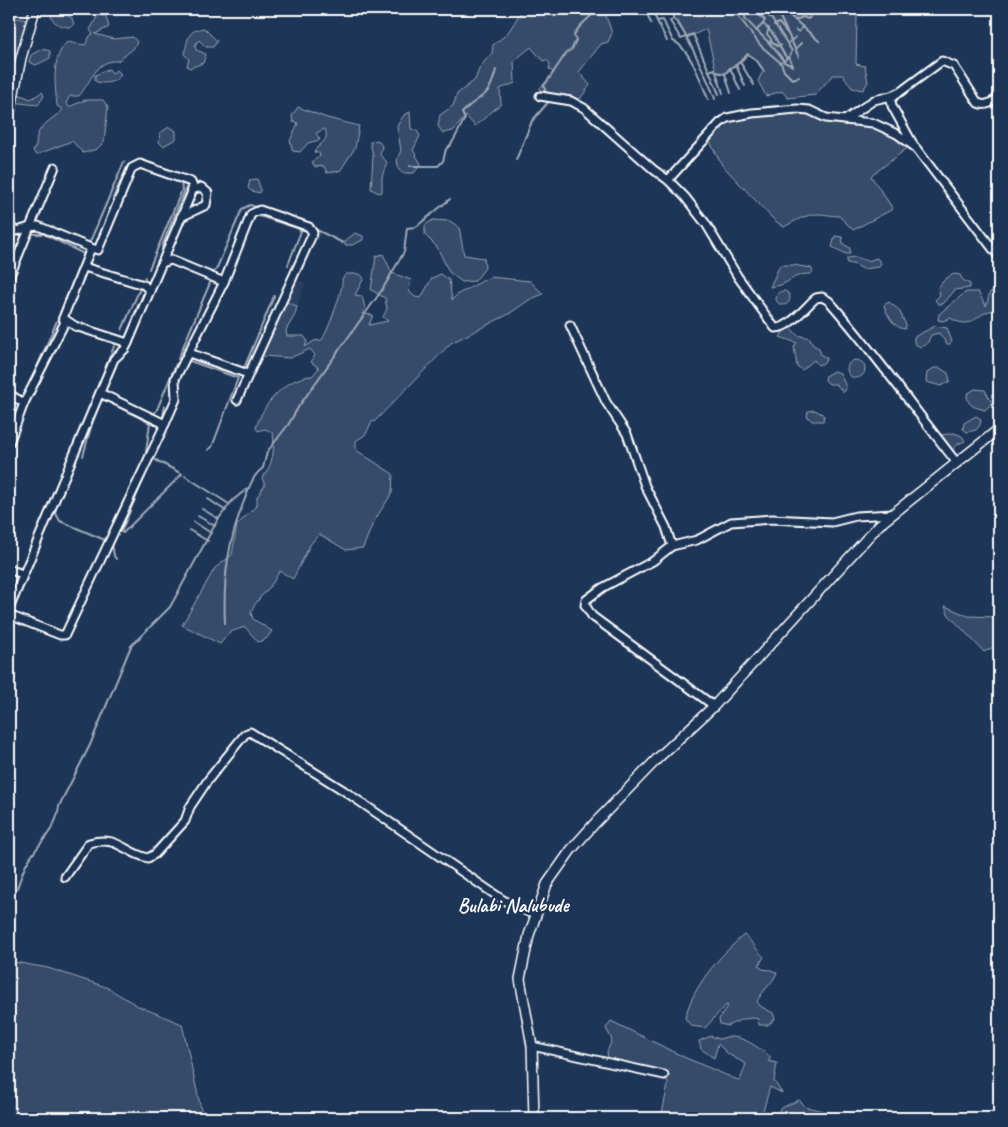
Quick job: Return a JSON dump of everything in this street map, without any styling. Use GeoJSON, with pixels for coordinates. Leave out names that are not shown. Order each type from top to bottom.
{"type":"FeatureCollection","features":[{"type":"Feature","properties":{"kind":"street"},"geometry":{"type":"LineString","coordinates":[[9,117],[21,58],[35,9]]}},
{"type":"Feature","properties":{"kind":"street"},"geometry":{"type":"LineString","coordinates":[[845,120],[874,100],[895,94],[942,61],[954,66],[982,105],[989,104],[999,97]]}},
{"type":"Feature","properties":{"kind":"street"},"geometry":{"type":"LineString","coordinates":[[895,94],[892,106],[914,146],[999,257]]}},
{"type":"Feature","properties":{"kind":"street"},"geometry":{"type":"LineString","coordinates":[[540,96],[571,101],[584,108],[654,170],[668,180],[706,224],[769,323],[775,328],[780,329],[816,298],[822,297],[829,301],[868,344],[914,410],[957,463]]}},
{"type":"Feature","properties":{"kind":"street"},"geometry":{"type":"LineString","coordinates":[[668,180],[727,118],[797,109],[809,110],[826,118],[873,123],[882,126],[914,146]]}},
{"type":"Feature","properties":{"kind":"street"},"geometry":{"type":"LineString","coordinates":[[9,227],[17,231],[38,226],[98,250],[132,168],[140,164],[191,182],[192,190],[128,343],[125,349],[114,359],[60,492],[22,574],[9,609]]}},
{"type":"Feature","properties":{"kind":"street"},"geometry":{"type":"LineString","coordinates":[[9,278],[55,167]]}},
{"type":"Feature","properties":{"kind":"street"},"geometry":{"type":"LineString","coordinates":[[181,217],[206,205],[208,193],[202,188],[192,190]]}},
{"type":"Feature","properties":{"kind":"street"},"geometry":{"type":"LineString","coordinates":[[9,615],[65,635],[165,424],[176,399],[176,379],[224,282],[251,214],[260,210],[309,227],[313,233],[248,374],[238,400]]}},
{"type":"Feature","properties":{"kind":"street"},"geometry":{"type":"LineString","coordinates":[[9,443],[24,403],[65,322],[63,318],[91,248]]}},
{"type":"Feature","properties":{"kind":"street"},"geometry":{"type":"LineString","coordinates":[[166,252],[171,260],[224,282]]}},
{"type":"Feature","properties":{"kind":"street"},"geometry":{"type":"LineString","coordinates":[[162,263],[171,260]]}},
{"type":"Feature","properties":{"kind":"street"},"geometry":{"type":"LineString","coordinates":[[84,267],[144,285],[150,291]]}},
{"type":"Feature","properties":{"kind":"street"},"geometry":{"type":"LineString","coordinates":[[63,318],[75,326],[128,343]]}},
{"type":"Feature","properties":{"kind":"street"},"geometry":{"type":"LineString","coordinates":[[570,325],[606,402],[627,434],[645,486],[666,528],[672,546]]}},
{"type":"Feature","properties":{"kind":"street"},"geometry":{"type":"LineString","coordinates":[[189,353],[248,374]]}},
{"type":"Feature","properties":{"kind":"street"},"geometry":{"type":"LineString","coordinates":[[100,393],[165,424]]}},
{"type":"Feature","properties":{"kind":"street"},"geometry":{"type":"LineString","coordinates":[[9,394],[24,403]]}},
{"type":"Feature","properties":{"kind":"street"},"geometry":{"type":"LineString","coordinates":[[534,1118],[532,1046],[520,979],[535,915],[547,884],[571,850],[628,788],[714,706],[853,553],[892,514],[999,429]]}},
{"type":"Feature","properties":{"kind":"street"},"geometry":{"type":"LineString","coordinates":[[714,706],[592,616],[585,605],[586,600],[602,588],[653,560],[672,546],[697,540],[731,522],[772,519],[832,522],[856,516],[892,514]]}},
{"type":"Feature","properties":{"kind":"street"},"geometry":{"type":"LineString","coordinates":[[9,569],[22,574]]}},
{"type":"Feature","properties":{"kind":"street"},"geometry":{"type":"LineString","coordinates":[[65,877],[89,843],[103,839],[114,841],[138,856],[148,858],[155,854],[185,821],[190,807],[208,780],[245,734],[250,732],[343,790],[503,900],[535,915]]}},
{"type":"Feature","properties":{"kind":"street"},"geometry":{"type":"LineString","coordinates":[[532,1046],[664,1076]]}},
{"type":"Feature","properties":{"kind":"shaded area"},"geometry":{"type":"Polygon","coordinates":[[[523,9],[607,9],[605,13],[612,33],[608,42],[601,44],[579,72],[590,85],[580,99],[555,95],[539,89],[554,73],[549,69],[550,64],[547,60],[543,61],[531,47],[514,61],[515,83],[500,89],[501,104],[475,126],[466,116],[453,131],[443,133],[438,126],[440,115],[453,106],[457,94],[475,80],[480,67],[492,53],[493,45],[507,34],[523,9]]]}},
{"type":"Feature","properties":{"kind":"shaded area"},"geometry":{"type":"Polygon","coordinates":[[[673,9],[892,9],[889,13],[870,11],[857,14],[856,64],[865,66],[868,82],[863,90],[852,88],[843,75],[833,75],[815,95],[788,98],[782,91],[766,96],[758,81],[763,71],[757,61],[748,54],[725,74],[716,72],[706,29],[687,38],[678,21],[673,19],[673,9]]]}},
{"type":"Feature","properties":{"kind":"shaded area"},"geometry":{"type":"Polygon","coordinates":[[[54,12],[61,12],[72,18],[74,25],[68,27],[57,24],[51,17],[54,12]]]}},
{"type":"Feature","properties":{"kind":"shaded area"},"geometry":{"type":"Polygon","coordinates":[[[98,15],[106,16],[109,27],[95,34],[114,39],[133,37],[137,42],[134,48],[118,61],[110,61],[99,68],[79,96],[70,96],[66,103],[69,107],[85,100],[103,100],[108,107],[104,142],[97,149],[83,153],[72,141],[36,155],[33,151],[39,132],[44,125],[63,110],[57,106],[55,89],[55,72],[58,56],[67,42],[85,45],[93,34],[90,30],[98,15]]]}},
{"type":"Feature","properties":{"kind":"shaded area"},"geometry":{"type":"Polygon","coordinates":[[[9,17],[30,20],[21,54],[9,51],[9,17]]]}},
{"type":"Feature","properties":{"kind":"shaded area"},"geometry":{"type":"Polygon","coordinates":[[[204,28],[217,41],[213,47],[206,47],[199,40],[195,45],[196,50],[206,54],[203,63],[190,68],[187,66],[189,59],[184,54],[189,36],[194,31],[204,28]]]}},
{"type":"Feature","properties":{"kind":"shaded area"},"geometry":{"type":"Polygon","coordinates":[[[42,49],[50,51],[50,58],[36,65],[29,62],[31,55],[42,49]]]}},
{"type":"Feature","properties":{"kind":"shaded area"},"geometry":{"type":"Polygon","coordinates":[[[109,69],[112,73],[117,70],[121,74],[117,79],[110,82],[102,83],[95,81],[95,75],[109,69]]]}},
{"type":"Feature","properties":{"kind":"shaded area"},"geometry":{"type":"Polygon","coordinates":[[[42,92],[44,96],[38,105],[11,102],[12,95],[18,94],[31,99],[42,92]]]}},
{"type":"Feature","properties":{"kind":"shaded area"},"geometry":{"type":"Polygon","coordinates":[[[298,107],[327,118],[359,126],[355,148],[340,171],[327,173],[324,166],[315,167],[312,162],[320,156],[319,153],[314,152],[325,140],[325,129],[316,133],[320,140],[308,143],[300,152],[293,151],[290,141],[298,123],[293,122],[292,116],[298,107]]]}},
{"type":"Feature","properties":{"kind":"shaded area"},"geometry":{"type":"Polygon","coordinates":[[[410,112],[411,129],[417,131],[420,136],[413,150],[421,164],[414,173],[402,173],[397,162],[401,151],[397,126],[404,115],[410,112]]]}},
{"type":"Feature","properties":{"kind":"shaded area"},"geometry":{"type":"Polygon","coordinates":[[[788,113],[809,113],[878,127],[910,146],[871,176],[893,209],[853,230],[839,216],[810,215],[784,227],[774,220],[722,165],[709,140],[728,120],[788,113]]]}},
{"type":"Feature","properties":{"kind":"shaded area"},"geometry":{"type":"Polygon","coordinates":[[[169,127],[176,131],[176,139],[163,146],[159,142],[160,133],[169,127]]]}},
{"type":"Feature","properties":{"kind":"shaded area"},"geometry":{"type":"Polygon","coordinates":[[[378,140],[382,146],[380,155],[387,162],[382,177],[382,192],[379,193],[371,189],[373,156],[370,142],[378,140]]]}},
{"type":"Feature","properties":{"kind":"shaded area"},"geometry":{"type":"Polygon","coordinates":[[[257,179],[261,190],[260,193],[251,191],[248,188],[250,180],[257,179]]]}},
{"type":"Feature","properties":{"kind":"shaded area"},"geometry":{"type":"Polygon","coordinates":[[[433,220],[450,221],[459,227],[464,255],[484,258],[485,268],[475,281],[462,282],[449,272],[437,247],[425,235],[425,225],[433,220]]]}},
{"type":"Feature","properties":{"kind":"shaded area"},"geometry":{"type":"Polygon","coordinates":[[[355,233],[363,236],[363,240],[352,245],[345,245],[345,241],[355,233]]]}},
{"type":"Feature","properties":{"kind":"shaded area"},"geometry":{"type":"Polygon","coordinates":[[[835,236],[842,237],[843,244],[850,248],[850,254],[832,247],[835,236]]]}},
{"type":"Feature","properties":{"kind":"shaded area"},"geometry":{"type":"Polygon","coordinates":[[[383,254],[392,273],[411,280],[409,291],[415,297],[421,298],[432,278],[441,274],[449,280],[452,300],[458,294],[490,277],[530,281],[543,294],[529,300],[509,314],[451,343],[374,422],[372,421],[366,434],[356,441],[356,450],[393,474],[392,493],[373,523],[363,548],[346,550],[319,534],[310,545],[293,579],[280,571],[253,609],[251,613],[253,619],[272,631],[266,639],[258,642],[245,627],[230,632],[220,644],[182,625],[215,568],[232,555],[237,525],[257,505],[257,497],[265,485],[262,478],[271,462],[274,445],[273,433],[265,429],[258,431],[256,428],[259,419],[276,394],[284,387],[293,381],[312,376],[319,368],[311,362],[315,355],[310,349],[290,358],[262,356],[253,359],[278,299],[297,306],[295,315],[286,330],[287,336],[304,336],[307,341],[305,347],[314,341],[322,340],[338,300],[342,279],[346,274],[360,274],[364,278],[355,295],[362,296],[365,308],[362,314],[373,315],[369,325],[388,321],[383,317],[387,309],[385,298],[371,290],[376,256],[383,254]]]}},
{"type":"Feature","properties":{"kind":"shaded area"},"geometry":{"type":"Polygon","coordinates":[[[855,257],[868,261],[877,258],[881,263],[879,267],[863,269],[847,263],[847,258],[855,257]]]}},
{"type":"Feature","properties":{"kind":"shaded area"},"geometry":{"type":"Polygon","coordinates":[[[780,265],[811,268],[813,271],[811,274],[799,275],[782,284],[770,287],[780,265]]]}},
{"type":"Feature","properties":{"kind":"shaded area"},"geometry":{"type":"Polygon","coordinates":[[[954,274],[960,275],[963,280],[970,284],[970,288],[955,290],[943,304],[938,304],[935,300],[940,295],[938,288],[945,279],[954,274]]]}},
{"type":"Feature","properties":{"kind":"shaded area"},"geometry":{"type":"Polygon","coordinates":[[[288,277],[305,283],[297,306],[278,299],[288,277]]]}},
{"type":"Feature","properties":{"kind":"shaded area"},"geometry":{"type":"Polygon","coordinates":[[[996,290],[999,299],[995,310],[988,311],[970,322],[958,322],[950,318],[943,321],[938,320],[939,314],[966,292],[978,292],[986,306],[990,292],[996,290]]]}},
{"type":"Feature","properties":{"kind":"shaded area"},"geometry":{"type":"Polygon","coordinates":[[[783,291],[788,293],[790,298],[788,303],[783,305],[778,303],[776,298],[778,293],[783,291]]]}},
{"type":"Feature","properties":{"kind":"shaded area"},"geometry":{"type":"Polygon","coordinates":[[[889,302],[899,310],[906,325],[905,329],[894,324],[889,317],[884,305],[889,302]]]}},
{"type":"Feature","properties":{"kind":"shaded area"},"geometry":{"type":"Polygon","coordinates":[[[935,326],[947,328],[952,342],[950,344],[947,344],[939,333],[931,335],[927,344],[920,347],[914,343],[914,337],[935,326]]]}},
{"type":"Feature","properties":{"kind":"shaded area"},"geometry":{"type":"Polygon","coordinates":[[[791,328],[797,335],[810,338],[813,345],[819,348],[821,355],[827,358],[824,363],[818,365],[814,360],[802,370],[797,366],[794,347],[797,343],[780,337],[785,329],[791,328]]]}},
{"type":"Feature","properties":{"kind":"shaded area"},"geometry":{"type":"Polygon","coordinates":[[[856,360],[862,363],[865,369],[862,375],[856,378],[850,375],[847,369],[850,363],[856,360]]]}},
{"type":"Feature","properties":{"kind":"shaded area"},"geometry":{"type":"Polygon","coordinates":[[[934,368],[940,368],[948,373],[950,381],[941,386],[926,382],[927,373],[934,368]]]}},
{"type":"Feature","properties":{"kind":"shaded area"},"geometry":{"type":"Polygon","coordinates":[[[834,371],[840,373],[846,387],[843,392],[836,384],[829,384],[825,380],[826,375],[834,371]]]}},
{"type":"Feature","properties":{"kind":"shaded area"},"geometry":{"type":"Polygon","coordinates":[[[975,389],[985,390],[992,403],[985,410],[974,407],[968,401],[967,394],[975,389]]]}},
{"type":"Feature","properties":{"kind":"shaded area"},"geometry":{"type":"Polygon","coordinates":[[[815,410],[824,415],[823,421],[812,421],[807,416],[808,411],[815,410]]]}},
{"type":"Feature","properties":{"kind":"shaded area"},"geometry":{"type":"Polygon","coordinates":[[[976,416],[981,419],[980,425],[976,430],[967,432],[963,429],[964,423],[976,416]]]}},
{"type":"Feature","properties":{"kind":"shaded area"},"geometry":{"type":"Polygon","coordinates":[[[954,433],[962,436],[965,441],[958,444],[951,452],[947,449],[941,435],[954,433]]]}},
{"type":"Feature","properties":{"kind":"shaded area"},"geometry":{"type":"Polygon","coordinates":[[[945,606],[968,616],[999,617],[999,644],[984,652],[948,614],[945,606]]]}},
{"type":"Feature","properties":{"kind":"shaded area"},"geometry":{"type":"Polygon","coordinates":[[[744,935],[764,957],[759,965],[762,969],[777,973],[757,1001],[760,1006],[773,1013],[775,1019],[768,1025],[759,1025],[758,1019],[751,1018],[728,1026],[720,1024],[719,1019],[728,1006],[726,1005],[705,1028],[691,1026],[685,1018],[694,994],[708,972],[744,935]]]}},
{"type":"Feature","properties":{"kind":"shaded area"},"geometry":{"type":"Polygon","coordinates":[[[9,961],[48,968],[106,987],[138,1006],[182,1024],[203,1118],[9,1118],[9,961]]]}},
{"type":"Feature","properties":{"kind":"shaded area"},"geometry":{"type":"Polygon","coordinates":[[[611,1021],[686,1058],[740,1081],[746,1064],[728,1054],[718,1044],[714,1058],[701,1049],[699,1041],[711,1036],[719,1039],[727,1037],[740,1038],[771,1057],[768,1061],[777,1063],[774,1081],[782,1093],[770,1087],[761,1118],[661,1118],[668,1085],[665,1071],[608,1059],[607,1052],[612,1040],[606,1028],[611,1021]]]}},
{"type":"Feature","properties":{"kind":"shaded area"},"geometry":{"type":"Polygon","coordinates":[[[799,1100],[806,1107],[837,1114],[838,1118],[774,1118],[777,1117],[777,1113],[781,1108],[799,1100]]]}},
{"type":"Feature","properties":{"kind":"waterway"},"geometry":{"type":"LineString","coordinates":[[546,94],[544,86],[567,52],[572,49],[576,40],[574,35],[576,31],[597,9]]}},
{"type":"Feature","properties":{"kind":"waterway"},"geometry":{"type":"LineString","coordinates":[[645,9],[651,23]]}},
{"type":"Feature","properties":{"kind":"waterway"},"geometry":{"type":"LineString","coordinates":[[652,9],[657,21],[663,20],[673,41],[690,58],[708,99]]}},
{"type":"Feature","properties":{"kind":"waterway"},"geometry":{"type":"LineString","coordinates":[[673,9],[673,19],[689,42],[715,99]]}},
{"type":"Feature","properties":{"kind":"waterway"},"geometry":{"type":"LineString","coordinates":[[733,9],[761,46],[781,63],[784,71],[792,79],[799,77]]}},
{"type":"Feature","properties":{"kind":"waterway"},"geometry":{"type":"LineString","coordinates":[[746,9],[745,18],[776,50],[784,62],[793,66]]}},
{"type":"Feature","properties":{"kind":"waterway"},"geometry":{"type":"LineString","coordinates":[[758,9],[771,18],[792,51],[789,57],[793,66]]}},
{"type":"Feature","properties":{"kind":"waterway"},"geometry":{"type":"LineString","coordinates":[[775,9],[780,14],[799,57]]}},
{"type":"Feature","properties":{"kind":"waterway"},"geometry":{"type":"LineString","coordinates":[[785,9],[788,14],[819,41]]}},
{"type":"Feature","properties":{"kind":"waterway"},"geometry":{"type":"LineString","coordinates":[[792,17],[797,13]]}},
{"type":"Feature","properties":{"kind":"waterway"},"geometry":{"type":"LineString","coordinates":[[759,15],[765,20],[763,24],[774,35],[786,57],[789,57],[783,61]]}},
{"type":"Feature","properties":{"kind":"waterway"},"geometry":{"type":"LineString","coordinates":[[795,20],[803,17],[808,19],[810,17]]}},
{"type":"Feature","properties":{"kind":"waterway"},"geometry":{"type":"LineString","coordinates":[[673,19],[670,21],[681,39],[693,34],[719,94]]}},
{"type":"Feature","properties":{"kind":"waterway"},"geometry":{"type":"LineString","coordinates":[[657,21],[667,41]]}},
{"type":"Feature","properties":{"kind":"waterway"},"geometry":{"type":"LineString","coordinates":[[774,25],[779,23],[788,34]]}},
{"type":"Feature","properties":{"kind":"waterway"},"geometry":{"type":"LineString","coordinates":[[756,31],[763,24]]}},
{"type":"Feature","properties":{"kind":"waterway"},"geometry":{"type":"LineString","coordinates":[[796,30],[799,32],[802,27]]}},
{"type":"Feature","properties":{"kind":"waterway"},"geometry":{"type":"LineString","coordinates":[[769,28],[767,34],[771,39],[770,44]]}},
{"type":"Feature","properties":{"kind":"waterway"},"geometry":{"type":"LineString","coordinates":[[789,42],[796,37]]}},
{"type":"Feature","properties":{"kind":"waterway"},"geometry":{"type":"LineString","coordinates":[[771,41],[777,46],[781,45]]}},
{"type":"Feature","properties":{"kind":"waterway"},"geometry":{"type":"LineString","coordinates":[[796,49],[801,43]]}},
{"type":"Feature","properties":{"kind":"waterway"},"geometry":{"type":"LineString","coordinates":[[740,62],[748,54],[757,61],[764,71]]}},
{"type":"Feature","properties":{"kind":"waterway"},"geometry":{"type":"LineString","coordinates":[[736,65],[740,62],[754,85]]}},
{"type":"Feature","properties":{"kind":"waterway"},"geometry":{"type":"LineString","coordinates":[[730,68],[736,65],[745,86]]}},
{"type":"Feature","properties":{"kind":"waterway"},"geometry":{"type":"LineString","coordinates":[[725,74],[730,68],[740,90]]}},
{"type":"Feature","properties":{"kind":"waterway"},"geometry":{"type":"LineString","coordinates":[[709,71],[715,69],[723,93]]}},
{"type":"Feature","properties":{"kind":"waterway"},"geometry":{"type":"LineString","coordinates":[[410,166],[438,166],[443,161],[446,149],[454,140],[465,119],[462,113],[490,88],[496,70]]}},
{"type":"Feature","properties":{"kind":"waterway"},"geometry":{"type":"LineString","coordinates":[[717,72],[725,74],[731,93]]}},
{"type":"Feature","properties":{"kind":"waterway"},"geometry":{"type":"LineString","coordinates":[[9,89],[13,74]]}},
{"type":"Feature","properties":{"kind":"waterway"},"geometry":{"type":"LineString","coordinates":[[516,160],[532,121],[550,100]]}},
{"type":"Feature","properties":{"kind":"waterway"},"geometry":{"type":"LineString","coordinates":[[89,244],[124,162]]}},
{"type":"Feature","properties":{"kind":"waterway"},"geometry":{"type":"LineString","coordinates":[[113,198],[128,165],[135,164]]}},
{"type":"Feature","properties":{"kind":"waterway"},"geometry":{"type":"LineString","coordinates":[[149,269],[182,190],[181,181]]}},
{"type":"Feature","properties":{"kind":"waterway"},"geometry":{"type":"LineString","coordinates":[[163,253],[162,246],[188,183]]}},
{"type":"Feature","properties":{"kind":"waterway"},"geometry":{"type":"LineString","coordinates":[[225,623],[225,590],[230,546],[249,487],[253,479],[263,468],[267,452],[382,290],[404,252],[407,228],[416,227],[450,199]]}},
{"type":"Feature","properties":{"kind":"waterway"},"geometry":{"type":"LineString","coordinates":[[210,274],[216,270],[242,209],[250,205],[259,208]]}},
{"type":"Feature","properties":{"kind":"waterway"},"geometry":{"type":"LineString","coordinates":[[236,242],[249,213]]}},
{"type":"Feature","properties":{"kind":"waterway"},"geometry":{"type":"LineString","coordinates":[[256,215],[301,231],[288,265]]}},
{"type":"Feature","properties":{"kind":"waterway"},"geometry":{"type":"LineString","coordinates":[[313,228],[343,243]]}},
{"type":"Feature","properties":{"kind":"waterway"},"geometry":{"type":"LineString","coordinates":[[30,234],[44,234],[84,254],[60,313]]}},
{"type":"Feature","properties":{"kind":"waterway"},"geometry":{"type":"LineString","coordinates":[[9,267],[22,235]]}},
{"type":"Feature","properties":{"kind":"waterway"},"geometry":{"type":"LineString","coordinates":[[147,285],[160,261]]}},
{"type":"Feature","properties":{"kind":"waterway"},"geometry":{"type":"LineString","coordinates":[[178,359],[210,283],[209,280],[192,272]]}},
{"type":"Feature","properties":{"kind":"waterway"},"geometry":{"type":"LineString","coordinates":[[143,282],[145,277]]}},
{"type":"Feature","properties":{"kind":"waterway"},"geometry":{"type":"LineString","coordinates":[[122,330],[141,286]]}},
{"type":"Feature","properties":{"kind":"waterway"},"geometry":{"type":"LineString","coordinates":[[134,315],[145,290]]}},
{"type":"Feature","properties":{"kind":"waterway"},"geometry":{"type":"LineString","coordinates":[[241,370],[245,366],[274,296]]}},
{"type":"Feature","properties":{"kind":"waterway"},"geometry":{"type":"LineString","coordinates":[[31,381],[59,316]]}},
{"type":"Feature","properties":{"kind":"waterway"},"geometry":{"type":"LineString","coordinates":[[97,391],[116,341]]}},
{"type":"Feature","properties":{"kind":"waterway"},"geometry":{"type":"LineString","coordinates":[[187,360],[238,378],[212,447],[208,450]]}},
{"type":"Feature","properties":{"kind":"waterway"},"geometry":{"type":"LineString","coordinates":[[151,414],[155,413],[176,364]]}},
{"type":"Feature","properties":{"kind":"waterway"},"geometry":{"type":"LineString","coordinates":[[99,401],[105,400],[150,423],[145,459]]}},
{"type":"Feature","properties":{"kind":"waterway"},"geometry":{"type":"LineString","coordinates":[[9,401],[17,404],[19,408]]}},
{"type":"Feature","properties":{"kind":"waterway"},"geometry":{"type":"LineString","coordinates":[[162,421],[165,406]]}},
{"type":"Feature","properties":{"kind":"waterway"},"geometry":{"type":"LineString","coordinates":[[83,456],[95,413]]}},
{"type":"Feature","properties":{"kind":"waterway"},"geometry":{"type":"LineString","coordinates":[[9,431],[14,419]]}},
{"type":"Feature","properties":{"kind":"waterway"},"geometry":{"type":"LineString","coordinates":[[151,462],[121,532],[123,533],[182,474],[152,458]]}},
{"type":"Feature","properties":{"kind":"waterway"},"geometry":{"type":"LineString","coordinates":[[185,476],[229,504]]}},
{"type":"Feature","properties":{"kind":"waterway"},"geometry":{"type":"LineString","coordinates":[[17,888],[31,856],[55,822],[59,806],[90,745],[131,646],[170,607],[217,521],[232,501],[248,488]]}},
{"type":"Feature","properties":{"kind":"waterway"},"geometry":{"type":"LineString","coordinates":[[208,499],[226,511]]}},
{"type":"Feature","properties":{"kind":"waterway"},"geometry":{"type":"LineString","coordinates":[[202,509],[219,519]]}},
{"type":"Feature","properties":{"kind":"waterway"},"geometry":{"type":"LineString","coordinates":[[54,510],[60,521],[112,543],[116,559]]}},
{"type":"Feature","properties":{"kind":"waterway"},"geometry":{"type":"LineString","coordinates":[[198,516],[215,526]]}},
{"type":"Feature","properties":{"kind":"waterway"},"geometry":{"type":"LineString","coordinates":[[194,522],[211,533]]}},
{"type":"Feature","properties":{"kind":"waterway"},"geometry":{"type":"LineString","coordinates":[[189,530],[208,541]]}},
{"type":"Feature","properties":{"kind":"district","name":"Bulabi Nalubude"},"geometry":{"type":"Point","coordinates":[513,905]}}]}
